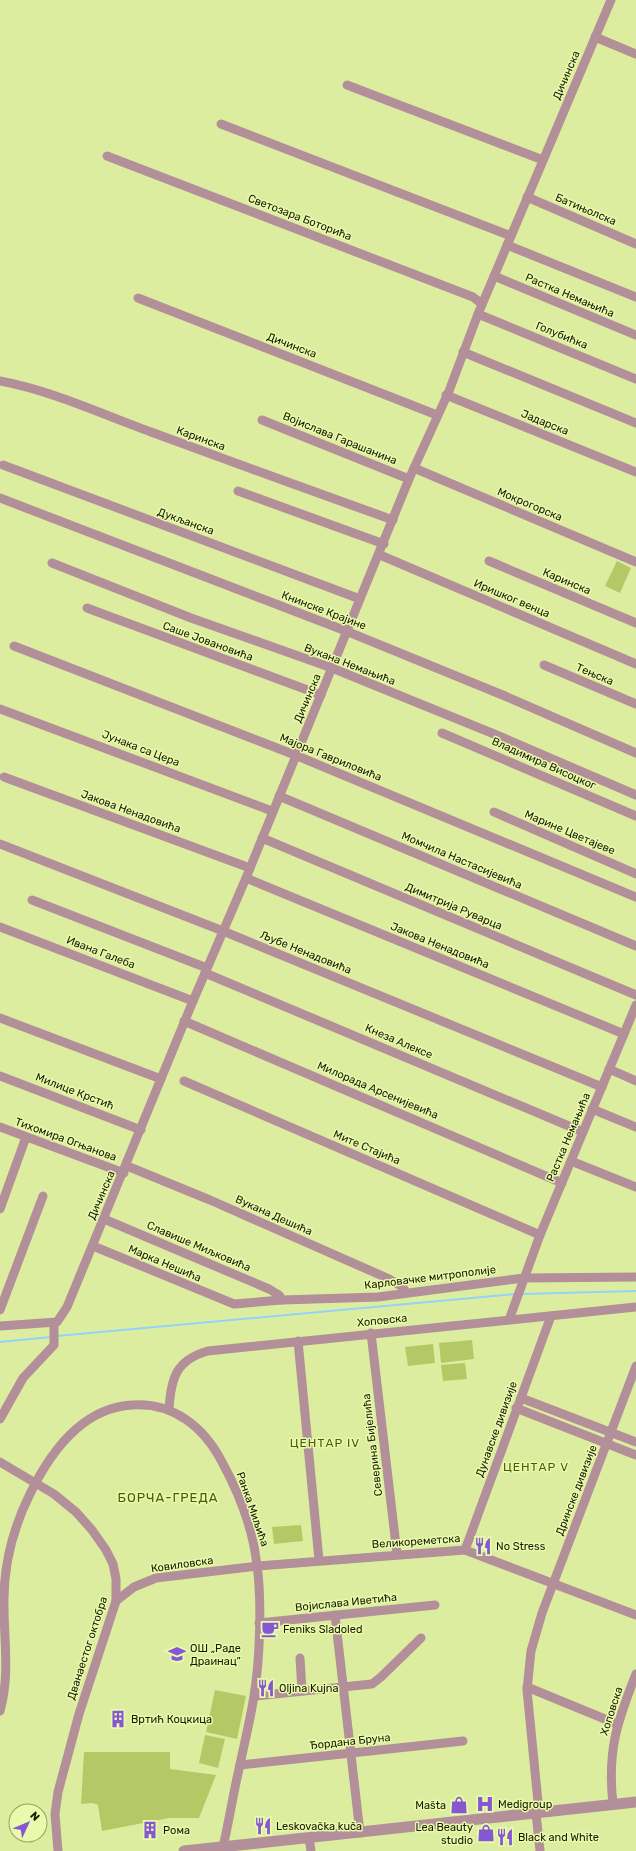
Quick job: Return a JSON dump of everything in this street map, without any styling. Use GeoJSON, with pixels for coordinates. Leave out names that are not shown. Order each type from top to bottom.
{"type":"FeatureCollection","features":[{"type":"Feature","properties":{"kind":"street","name":"Дичинска"},"geometry":{"type":"LineString","coordinates":[[56,1324],[68,1307],[184,1021],[246,878],[346,631],[380,555],[409,479],[437,414],[449,391],[482,304],[611,0]]}},
{"type":"Feature","properties":{"kind":"street"},"geometry":{"type":"LineString","coordinates":[[595,37],[636,54]]}},
{"type":"Feature","properties":{"kind":"street"},"geometry":{"type":"LineString","coordinates":[[347,85],[543,160]]}},
{"type":"Feature","properties":{"kind":"street"},"geometry":{"type":"LineString","coordinates":[[221,124],[511,236]]}},
{"type":"Feature","properties":{"kind":"street","name":"Светозара Боторића"},"geometry":{"type":"LineString","coordinates":[[107,156],[473,296],[482,304]]}},
{"type":"Feature","properties":{"kind":"street","name":"Батињолска"},"geometry":{"type":"LineString","coordinates":[[527,197],[636,244]]}},
{"type":"Feature","properties":{"kind":"street","name":"Растка Немањића"},"geometry":{"type":"LineString","coordinates":[[507,245],[636,297]]}},
{"type":"Feature","properties":{"kind":"street","name":"Растка Немањића"},"geometry":{"type":"LineString","coordinates":[[494,276],[636,335]]}},
{"type":"Feature","properties":{"kind":"street","name":"Дичинска"},"geometry":{"type":"LineString","coordinates":[[138,298],[437,414]]}},
{"type":"Feature","properties":{"kind":"street","name":"Голубићка"},"geometry":{"type":"LineString","coordinates":[[478,314],[636,379]]}},
{"type":"Feature","properties":{"kind":"street"},"geometry":{"type":"LineString","coordinates":[[463,352],[636,423]]}},
{"type":"Feature","properties":{"kind":"street","name":"Каринска"},"geometry":{"type":"LineString","coordinates":[[0,381],[62,397],[138,427],[393,520]]}},
{"type":"Feature","properties":{"kind":"street","name":"Јадарска"},"geometry":{"type":"LineString","coordinates":[[446,395],[636,472]]}},
{"type":"Feature","properties":{"kind":"street","name":"Војислава Гарашанина"},"geometry":{"type":"LineString","coordinates":[[262,420],[409,479]]}},
{"type":"Feature","properties":{"kind":"street","name":"Дукљанска"},"geometry":{"type":"LineString","coordinates":[[3,465],[360,599]]}},
{"type":"Feature","properties":{"kind":"street","name":"Мокрогорска"},"geometry":{"type":"LineString","coordinates":[[414,468],[636,562]]}},
{"type":"Feature","properties":{"kind":"street"},"geometry":{"type":"LineString","coordinates":[[238,491],[384,544]]}},
{"type":"Feature","properties":{"kind":"street","name":"Книнске Крајине"},"geometry":{"type":"LineString","coordinates":[[0,498],[346,631],[505,696],[636,753]]}},
{"type":"Feature","properties":{"kind":"street","name":"Иришког венца"},"geometry":{"type":"LineString","coordinates":[[380,555],[636,664]]}},
{"type":"Feature","properties":{"kind":"street","name":"Каринска"},"geometry":{"type":"LineString","coordinates":[[489,561],[636,623]]}},
{"type":"Feature","properties":{"kind":"street","name":"Вукана Немањића"},"geometry":{"type":"LineString","coordinates":[[52,563],[191,618],[332,668],[492,733],[636,795]]}},
{"type":"Feature","properties":{"kind":"street","name":"Саше Јовановића"},"geometry":{"type":"LineString","coordinates":[[87,608],[321,695]]}},
{"type":"Feature","properties":{"kind":"street","name":"Мајора Гавриловића"},"geometry":{"type":"LineString","coordinates":[[14,646],[295,755],[636,897]]}},
{"type":"Feature","properties":{"kind":"street","name":"Тењска"},"geometry":{"type":"LineString","coordinates":[[544,665],[636,704]]}},
{"type":"Feature","properties":{"kind":"street","name":"Јунака са Цера"},"geometry":{"type":"LineString","coordinates":[[0,709],[272,811]]}},
{"type":"Feature","properties":{"kind":"street","name":"Владимира Висоцког"},"geometry":{"type":"LineString","coordinates":[[442,733],[636,816]]}},
{"type":"Feature","properties":{"kind":"street","name":"Јакова Ненадовића"},"geometry":{"type":"LineString","coordinates":[[4,778],[250,868]]}},
{"type":"Feature","properties":{"kind":"street","name":"Момчила Настасијевића"},"geometry":{"type":"LineString","coordinates":[[278,796],[636,946]]}},
{"type":"Feature","properties":{"kind":"street","name":"Марине Цветајеве"},"geometry":{"type":"LineString","coordinates":[[494,812],[636,874]]}},
{"type":"Feature","properties":{"kind":"street","name":"Димитрија Руварца"},"geometry":{"type":"LineString","coordinates":[[262,838],[636,995]]}},
{"type":"Feature","properties":{"kind":"street","name":"Љубе Ненадовића"},"geometry":{"type":"LineString","coordinates":[[0,844],[223,931],[602,1087]]}},
{"type":"Feature","properties":{"kind":"street","name":"Јакова Ненадовића"},"geometry":{"type":"LineString","coordinates":[[246,878],[624,1034]]}},
{"type":"Feature","properties":{"kind":"street"},"geometry":{"type":"LineString","coordinates":[[32,900],[206,970]]}},
{"type":"Feature","properties":{"kind":"street","name":"Ивана Галеба"},"geometry":{"type":"LineString","coordinates":[[0,926],[193,1001]]}},
{"type":"Feature","properties":{"kind":"street","name":"Кнеза Алексе"},"geometry":{"type":"LineString","coordinates":[[206,970],[583,1132]]}},
{"type":"Feature","properties":{"kind":"street","name":"Растка Немањића"},"geometry":{"type":"LineString","coordinates":[[510,1316],[540,1235],[636,1005]]}},
{"type":"Feature","properties":{"kind":"street"},"geometry":{"type":"LineString","coordinates":[[0,1018],[161,1079]]}},
{"type":"Feature","properties":{"kind":"street","name":"Милорада Арсенијевића"},"geometry":{"type":"LineString","coordinates":[[184,1021],[562,1182]]}},
{"type":"Feature","properties":{"kind":"street"},"geometry":{"type":"LineString","coordinates":[[609,1069],[636,1081]]}},
{"type":"Feature","properties":{"kind":"street","name":"Милице Крстић"},"geometry":{"type":"LineString","coordinates":[[0,1076],[141,1130]]}},
{"type":"Feature","properties":{"kind":"street","name":"Мите Стајића"},"geometry":{"type":"LineString","coordinates":[[184,1082],[540,1235]]}},
{"type":"Feature","properties":{"kind":"street"},"geometry":{"type":"LineString","coordinates":[[592,1109],[636,1127]]}},
{"type":"Feature","properties":{"kind":"street","name":"Тихомира Огњанова"},"geometry":{"type":"LineString","coordinates":[[0,1127],[125,1169]]}},
{"type":"Feature","properties":{"kind":"street"},"geometry":{"type":"LineString","coordinates":[[0,1209],[26,1137]]}},
{"type":"Feature","properties":{"kind":"street"},"geometry":{"type":"LineString","coordinates":[[571,1160],[636,1187]]}},
{"type":"Feature","properties":{"kind":"street","name":"Вукана Дешића"},"geometry":{"type":"LineString","coordinates":[[125,1169],[210,1200],[387,1278],[403,1288],[406,1293]]}},
{"type":"Feature","properties":{"kind":"street"},"geometry":{"type":"LineString","coordinates":[[0,1310],[43,1196]]}},
{"type":"Feature","properties":{"kind":"street","name":"Славише Миљковића"},"geometry":{"type":"LineString","coordinates":[[104,1219],[269,1289],[279,1295],[282,1300]]}},
{"type":"Feature","properties":{"kind":"street","name":"Марка Нешића"},"geometry":{"type":"LineString","coordinates":[[93,1246],[228,1303]]}},
{"type":"Feature","properties":{"kind":"street","name":"Карловачке митрополије"},"geometry":{"type":"LineString","coordinates":[[228,1303],[234,1304],[282,1300],[378,1297],[524,1278],[636,1277]]}},
{"type":"Feature","properties":{"kind":"street","name":"Хоповска"},"geometry":{"type":"LineString","coordinates":[[169,1409],[174,1377],[182,1365],[190,1358],[208,1351],[510,1316],[551,1316],[636,1307]]}},
{"type":"Feature","properties":{"kind":"street","name":"Дунавске дивизије"},"geometry":{"type":"LineString","coordinates":[[465,1550],[551,1316]]}},
{"type":"Feature","properties":{"kind":"street"},"geometry":{"type":"LineString","coordinates":[[0,1326],[56,1324],[56,1341],[51,1349],[23,1378],[0,1418]]}},
{"type":"Feature","properties":{"kind":"street","name":"Северина Бијелића"},"geometry":{"type":"LineString","coordinates":[[371,1333],[397,1554]]}},
{"type":"Feature","properties":{"kind":"street"},"geometry":{"type":"LineString","coordinates":[[298,1341],[320,1560]]}},
{"type":"Feature","properties":{"kind":"street","name":"Дринске дивизије"},"geometry":{"type":"LineString","coordinates":[[540,1851],[527,1687],[528,1665],[535,1635],[553,1583],[636,1366]]}},
{"type":"Feature","properties":{"kind":"street"},"geometry":{"type":"LineString","coordinates":[[520,1398],[636,1442]]}},
{"type":"Feature","properties":{"kind":"street","name":"Ранка Миљића"},"geometry":{"type":"LineString","coordinates":[[0,1711],[4,1692],[6,1670],[2,1590],[5,1570],[11,1540],[24,1507],[36,1483],[66,1440],[88,1418],[112,1408],[123,1406],[152,1406],[169,1409],[185,1418],[205,1436],[219,1455],[230,1477],[244,1512],[258,1566],[259,1623],[254,1696],[223,1847]]}},
{"type":"Feature","properties":{"kind":"street"},"geometry":{"type":"LineString","coordinates":[[516,1408],[636,1455]]}},
{"type":"Feature","properties":{"kind":"street","name":"Дванаестог октобра"},"geometry":{"type":"LineString","coordinates":[[0,1462],[36,1483],[76,1512],[103,1546],[110,1558],[115,1574],[116,1601],[79,1714],[58,1792],[55,1814],[58,1851]]}},
{"type":"Feature","properties":{"kind":"street","name":"Великореметска"},"geometry":{"type":"LineString","coordinates":[[258,1566],[397,1554],[465,1550],[636,1615]]}},
{"type":"Feature","properties":{"kind":"street","name":"Ковиловска"},"geometry":{"type":"LineString","coordinates":[[116,1601],[134,1587],[156,1578],[258,1566]]}},
{"type":"Feature","properties":{"kind":"street","name":"Војислава Иветића"},"geometry":{"type":"LineString","coordinates":[[259,1623],[435,1605]]}},
{"type":"Feature","properties":{"kind":"street"},"geometry":{"type":"LineString","coordinates":[[335,1615],[360,1832]]}},
{"type":"Feature","properties":{"kind":"street"},"geometry":{"type":"LineString","coordinates":[[254,1696],[372,1684],[421,1638]]}},
{"type":"Feature","properties":{"kind":"street"},"geometry":{"type":"LineString","coordinates":[[300,1658],[302,1691]]}},
{"type":"Feature","properties":{"kind":"street","name":"Хоповска"},"geometry":{"type":"LineString","coordinates":[[614,1804],[611,1752],[617,1724],[636,1674]]}},
{"type":"Feature","properties":{"kind":"street"},"geometry":{"type":"LineString","coordinates":[[527,1687],[617,1724]]}},
{"type":"Feature","properties":{"kind":"street","name":"Ђордана Бруна"},"geometry":{"type":"LineString","coordinates":[[240,1765],[463,1741]]}},
{"type":"Feature","properties":{"kind":"street"},"geometry":{"type":"LineString","coordinates":[[184,1851],[636,1802]]}},
{"type":"Feature","properties":{"kind":"street"},"geometry":{"type":"LineString","coordinates":[[310,1838],[311,1851]]}},
{"type":"Feature","properties":{"kind":"green space"},"geometry":{"type":"Polygon","coordinates":[[[617,561],[631,568],[620,593],[605,586],[617,561]]]}},
{"type":"Feature","properties":{"kind":"green space"},"geometry":{"type":"Polygon","coordinates":[[[472,1340],[474,1359],[441,1363],[439,1343],[472,1340]]]}},
{"type":"Feature","properties":{"kind":"green space"},"geometry":{"type":"Polygon","coordinates":[[[433,1344],[435,1363],[408,1366],[405,1347],[433,1344]]]}},
{"type":"Feature","properties":{"kind":"green space"},"geometry":{"type":"Polygon","coordinates":[[[465,1363],[467,1379],[443,1381],[441,1365],[465,1363]]]}},
{"type":"Feature","properties":{"kind":"green space"},"geometry":{"type":"Polygon","coordinates":[[[301,1525],[303,1541],[274,1544],[272,1527],[301,1525]]]}},
{"type":"Feature","properties":{"kind":"green space"},"geometry":{"type":"Polygon","coordinates":[[[215,1690],[246,1696],[237,1739],[206,1732],[215,1690]]]}},
{"type":"Feature","properties":{"kind":"green space"},"geometry":{"type":"Polygon","coordinates":[[[205,1735],[225,1739],[218,1768],[199,1763],[205,1735]]]}},
{"type":"Feature","properties":{"kind":"green space"},"geometry":{"type":"Polygon","coordinates":[[[84,1752],[170,1752],[170,1769],[216,1775],[199,1818],[169,1818],[102,1831],[98,1805],[92,1803],[81,1804],[84,1752]]]}},
{"type":"Feature","properties":{"kind":"waterway"},"geometry":{"type":"LineString","coordinates":[[521,1294],[636,1291]]}},
{"type":"Feature","properties":{"kind":"waterway"},"geometry":{"type":"LineString","coordinates":[[57,1336],[515,1294]]}},
{"type":"Feature","properties":{"kind":"waterway"},"geometry":{"type":"LineString","coordinates":[[0,1342],[51,1337]]}},
{"type":"Feature","properties":{"kind":"place","name":"No Stress"},"geometry":{"type":"Point","coordinates":[483,1546]}},
{"type":"Feature","properties":{"kind":"place","name":"Feniks Sladoled"},"geometry":{"type":"Point","coordinates":[270,1629]}},
{"type":"Feature","properties":{"kind":"place","name":"ОШ „Раде Драинац”"},"geometry":{"type":"Point","coordinates":[177,1654]}},
{"type":"Feature","properties":{"kind":"place","name":"Oljina Kujna"},"geometry":{"type":"Point","coordinates":[266,1688]}},
{"type":"Feature","properties":{"kind":"place","name":"Вртић Коцкица"},"geometry":{"type":"Point","coordinates":[118,1719]}},
{"type":"Feature","properties":{"kind":"place","name":"Medigroup"},"geometry":{"type":"Point","coordinates":[485,1804]}},
{"type":"Feature","properties":{"kind":"place","name":"Mašta"},"geometry":{"type":"Point","coordinates":[459,1805]}},
{"type":"Feature","properties":{"kind":"place","name":"Leskovačka kuča"},"geometry":{"type":"Point","coordinates":[263,1826]}},
{"type":"Feature","properties":{"kind":"place","name":"Рома"},"geometry":{"type":"Point","coordinates":[150,1830]}},
{"type":"Feature","properties":{"kind":"place","name":"Lea Beauty studio"},"geometry":{"type":"Point","coordinates":[486,1833]}},
{"type":"Feature","properties":{"kind":"place","name":"Black and White"},"geometry":{"type":"Point","coordinates":[505,1837]}},
{"type":"Feature","properties":{"kind":"district","name":"ЦЕНТАР IV"},"geometry":{"type":"Point","coordinates":[325,1443]}},
{"type":"Feature","properties":{"kind":"district","name":"ЦЕНТАР V"},"geometry":{"type":"Point","coordinates":[536,1467]}},
{"type":"Feature","properties":{"kind":"district","name":"БОРЧА-ГРЕДА"},"geometry":{"type":"Point","coordinates":[168,1497]}}]}
